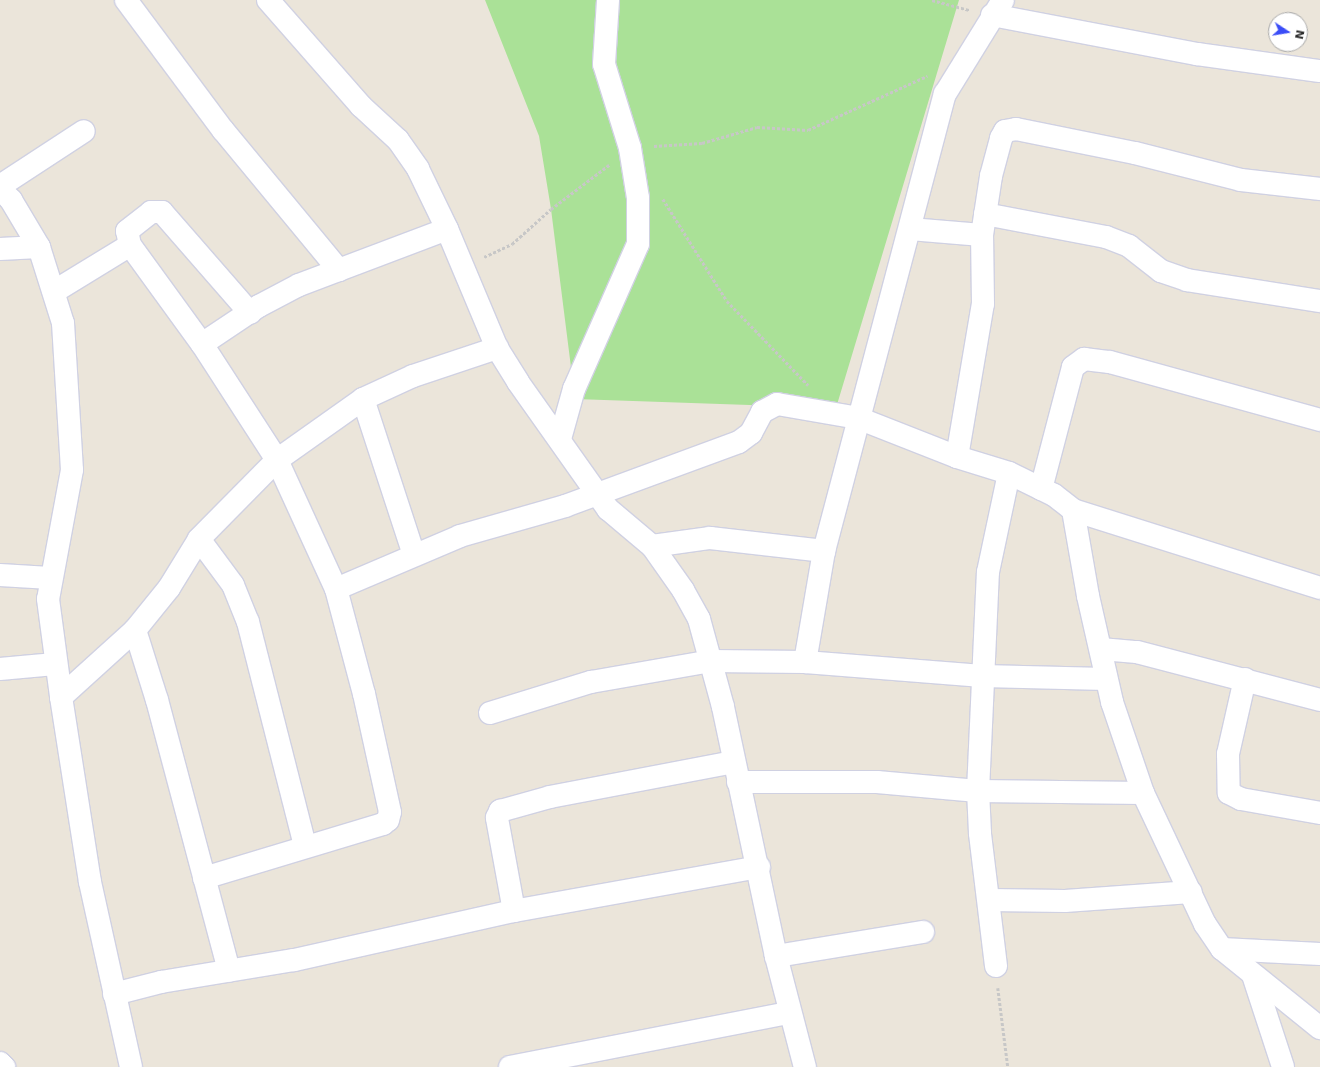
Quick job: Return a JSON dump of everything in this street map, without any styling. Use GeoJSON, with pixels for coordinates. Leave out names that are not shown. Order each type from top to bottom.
{"type":"FeatureCollection","features":[{"type":"Feature","properties":{"kind":"street"},"geometry":{"type":"LineString","coordinates":[[126,0],[223,130],[339,270]]}},
{"type":"Feature","properties":{"kind":"street"},"geometry":{"type":"LineString","coordinates":[[268,0],[361,106],[398,140],[418,169],[447,229],[497,348],[518,382],[560,439],[608,509],[652,546],[683,590],[699,619],[723,707],[735,772],[759,867],[776,956],[789,1013],[805,1067]]}},
{"type":"Feature","properties":{"kind":"street"},"geometry":{"type":"LineString","coordinates":[[560,439],[574,390],[638,244],[638,198],[630,148],[604,64],[608,0]]}},
{"type":"Feature","properties":{"kind":"street"},"geometry":{"type":"LineString","coordinates":[[805,662],[824,551],[945,94],[998,7],[1197,54],[1320,71]]}},
{"type":"Feature","properties":{"kind":"street"},"geometry":{"type":"LineString","coordinates":[[957,458],[983,304],[983,225],[991,176],[1001,138],[1005,131],[1016,129],[1135,153],[1241,180],[1320,189]]}},
{"type":"Feature","properties":{"kind":"street"},"geometry":{"type":"LineString","coordinates":[[84,131],[0,188],[10,200],[39,247],[55,292],[63,323],[72,470],[50,578],[48,599],[55,664],[90,882],[131,1067]]}},
{"type":"Feature","properties":{"kind":"street"},"geometry":{"type":"LineString","coordinates":[[204,878],[305,846],[383,824],[388,820],[390,812],[364,694],[336,589],[277,460],[202,344],[130,245],[127,231],[151,212],[162,212],[250,313]]}},
{"type":"Feature","properties":{"kind":"street"},"geometry":{"type":"LineString","coordinates":[[910,228],[983,225],[1106,237],[1129,246],[1162,271],[1187,280],[1320,301]]}},
{"type":"Feature","properties":{"kind":"street"},"geometry":{"type":"LineString","coordinates":[[202,344],[250,313],[299,285],[447,229]]}},
{"type":"Feature","properties":{"kind":"street"},"geometry":{"type":"LineString","coordinates":[[55,292],[130,245]]}},
{"type":"Feature","properties":{"kind":"street"},"geometry":{"type":"LineString","coordinates":[[0,249],[39,247]]}},
{"type":"Feature","properties":{"kind":"street"},"geometry":{"type":"LineString","coordinates":[[61,697],[135,630],[169,588],[199,539],[277,460],[363,399],[413,376],[497,348]]}},
{"type":"Feature","properties":{"kind":"street"},"geometry":{"type":"LineString","coordinates":[[1041,489],[1073,367],[1084,358],[1110,362],[1320,420]]}},
{"type":"Feature","properties":{"kind":"street"},"geometry":{"type":"LineString","coordinates":[[363,399],[414,555]]}},
{"type":"Feature","properties":{"kind":"street"},"geometry":{"type":"LineString","coordinates":[[336,589],[460,536],[565,506],[596,493],[739,442],[751,433],[762,412],[769,406],[777,404],[835,412],[858,418],[957,458],[1009,473],[1054,495],[1073,510],[1320,588]]}},
{"type":"Feature","properties":{"kind":"street"},"geometry":{"type":"LineString","coordinates":[[996,966],[978,791],[982,676],[988,572],[1009,473]]}},
{"type":"Feature","properties":{"kind":"street"},"geometry":{"type":"LineString","coordinates":[[1073,510],[1088,596],[1101,649],[1106,679],[1143,793],[1205,924],[1222,949],[1320,1028]]}},
{"type":"Feature","properties":{"kind":"street"},"geometry":{"type":"LineString","coordinates":[[652,546],[710,538],[781,544],[824,551]]}},
{"type":"Feature","properties":{"kind":"street"},"geometry":{"type":"LineString","coordinates":[[199,539],[233,585],[248,622],[305,846]]}},
{"type":"Feature","properties":{"kind":"street"},"geometry":{"type":"LineString","coordinates":[[0,575],[50,578]]}},
{"type":"Feature","properties":{"kind":"street"},"geometry":{"type":"LineString","coordinates":[[135,630],[157,700],[229,971]]}},
{"type":"Feature","properties":{"kind":"street"},"geometry":{"type":"LineString","coordinates":[[1101,649],[1137,652],[1245,679],[1320,700]]}},
{"type":"Feature","properties":{"kind":"street"},"geometry":{"type":"LineString","coordinates":[[490,713],[590,682],[711,661],[805,662],[982,676],[1106,679]]}},
{"type":"Feature","properties":{"kind":"street"},"geometry":{"type":"LineString","coordinates":[[0,670],[55,664]]}},
{"type":"Feature","properties":{"kind":"street"},"geometry":{"type":"LineString","coordinates":[[1245,679],[1228,754],[1229,793],[1241,799],[1320,813]]}},
{"type":"Feature","properties":{"kind":"street"},"geometry":{"type":"LineString","coordinates":[[514,911],[497,818],[500,811],[550,797],[735,772],[978,791],[1143,793]]}},
{"type":"Feature","properties":{"kind":"street"},"geometry":{"type":"LineString","coordinates":[[114,994],[161,982],[294,960],[514,911],[759,867]]}},
{"type":"Feature","properties":{"kind":"street"},"geometry":{"type":"LineString","coordinates":[[989,900],[1065,901],[1190,892]]}},
{"type":"Feature","properties":{"kind":"street"},"geometry":{"type":"LineString","coordinates":[[776,956],[923,932]]}},
{"type":"Feature","properties":{"kind":"street"},"geometry":{"type":"LineString","coordinates":[[1222,949],[1320,954]]}},
{"type":"Feature","properties":{"kind":"street"},"geometry":{"type":"LineString","coordinates":[[1253,975],[1283,1067]]}},
{"type":"Feature","properties":{"kind":"street"},"geometry":{"type":"LineString","coordinates":[[1292,1006],[1320,1009]]}},
{"type":"Feature","properties":{"kind":"street"},"geometry":{"type":"LineString","coordinates":[[510,1067],[569,1061],[789,1013]]}},
{"type":"Feature","properties":{"kind":"street"},"geometry":{"type":"LineString","coordinates":[[0,1063],[4,1067]]}},
{"type":"Feature","properties":{"kind":"path"},"geometry":{"type":"LineString","coordinates":[[932,0],[998,7]]}},
{"type":"Feature","properties":{"kind":"path"},"geometry":{"type":"LineString","coordinates":[[463,267],[512,244],[551,209],[630,148],[702,143],[757,127],[808,130],[965,60]]}},
{"type":"Feature","properties":{"kind":"path"},"geometry":{"type":"LineString","coordinates":[[660,194],[727,301],[835,412]]}},
{"type":"Feature","properties":{"kind":"path"},"geometry":{"type":"LineString","coordinates":[[996,966],[1008,1067]]}},
{"type":"Feature","properties":{"kind":"green space"},"geometry":{"type":"Polygon","coordinates":[[[485,0],[959,0],[836,408],[575,399],[551,209],[539,136],[485,0]]]}}]}
